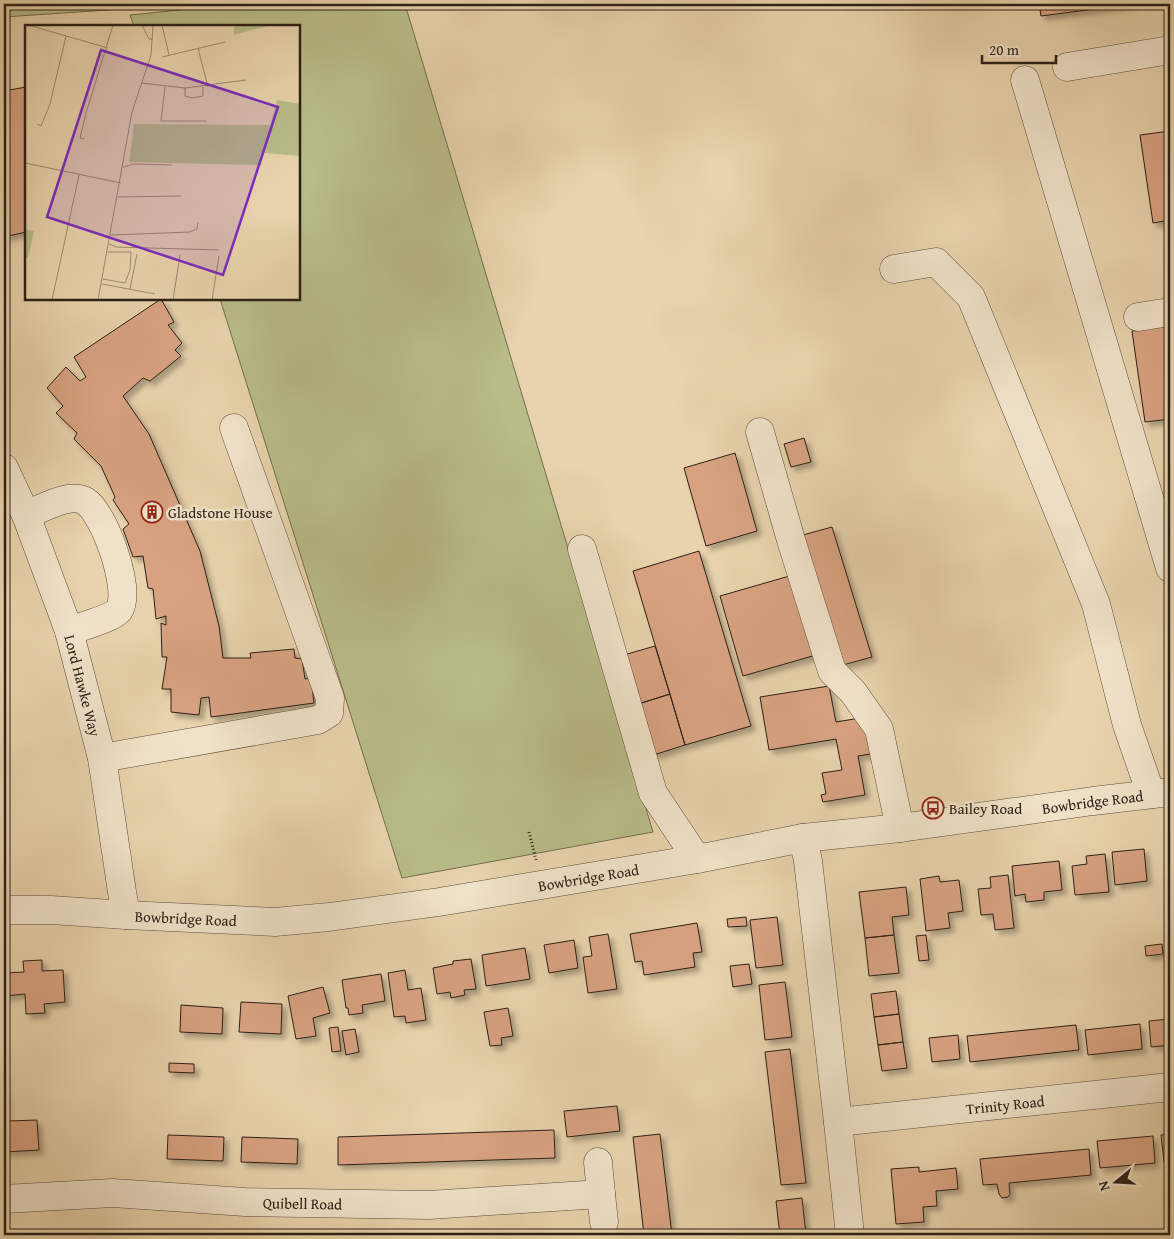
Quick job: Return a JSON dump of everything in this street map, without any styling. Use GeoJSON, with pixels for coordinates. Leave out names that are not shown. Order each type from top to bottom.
{"type":"FeatureCollection","features":[{"type":"Feature","properties":{"kind":"street"},"geometry":{"type":"LineString","coordinates":[[1067,67],[1170,50]]}},
{"type":"Feature","properties":{"kind":"street"},"geometry":{"type":"LineString","coordinates":[[1025,80],[1170,568]]}},
{"type":"Feature","properties":{"kind":"street"},"geometry":{"type":"LineString","coordinates":[[894,269],[936,262],[971,296],[1096,604],[1127,725],[1160,793]]}},
{"type":"Feature","properties":{"kind":"street"},"geometry":{"type":"LineString","coordinates":[[1138,317],[1170,312]]}},
{"type":"Feature","properties":{"kind":"street"},"geometry":{"type":"LineString","coordinates":[[102,758],[318,720],[329,713],[330,698],[234,428]]}},
{"type":"Feature","properties":{"kind":"street"},"geometry":{"type":"LineString","coordinates":[[760,432],[832,671],[853,692],[879,729],[900,828]]}},
{"type":"Feature","properties":{"kind":"street","name":"Lord Hawke Way"},"geometry":{"type":"LineString","coordinates":[[7,482],[26,515],[69,631],[102,758],[126,915]]}},
{"type":"Feature","properties":{"kind":"street"},"geometry":{"type":"LineString","coordinates":[[26,515],[62,500],[70,498],[84,500],[94,509],[105,529],[117,560],[122,585],[122,598],[118,611],[109,617],[69,631]]}},
{"type":"Feature","properties":{"kind":"street"},"geometry":{"type":"LineString","coordinates":[[582,548],[652,793],[697,859]]}},
{"type":"Feature","properties":{"kind":"street","name":"Bowbridge Road"},"geometry":{"type":"LineString","coordinates":[[4,910],[51,910],[275,922],[293,921],[438,902],[697,859],[803,838],[900,828],[1160,793]]}},
{"type":"Feature","properties":{"kind":"street"},"geometry":{"type":"LineString","coordinates":[[803,838],[808,861],[850,1235]]}},
{"type":"Feature","properties":{"kind":"street","name":"Trinity Road"},"geometry":{"type":"LineString","coordinates":[[838,1122],[1170,1087]]}},
{"type":"Feature","properties":{"kind":"street"},"geometry":{"type":"LineString","coordinates":[[598,1162],[604,1222]]}},
{"type":"Feature","properties":{"kind":"street","name":"Quibell Road"},"geometry":{"type":"LineString","coordinates":[[4,1199],[113,1193],[245,1202],[428,1206],[601,1194]]}},
{"type":"Feature","properties":{"kind":"green space"},"geometry":{"type":"Polygon","coordinates":[[[4,4],[196,4],[4,17],[4,4]]]}},
{"type":"Feature","properties":{"kind":"green space"},"geometry":{"type":"Polygon","coordinates":[[[238,4],[405,4],[653,832],[402,878],[220,300],[300,300],[300,25],[134,25],[130,15],[238,4]]]}},
{"type":"Feature","properties":{"kind":"building"},"geometry":{"type":"Polygon","coordinates":[[[1039,4],[1134,4],[1041,16],[1039,4]]]}},
{"type":"Feature","properties":{"kind":"building"},"geometry":{"type":"Polygon","coordinates":[[[25,87],[25,232],[4,237],[4,91],[25,87]]]}},
{"type":"Feature","properties":{"kind":"building"},"geometry":{"type":"Polygon","coordinates":[[[1170,131],[1170,220],[1153,223],[1140,135],[1170,131]]]}},
{"type":"Feature","properties":{"kind":"building","name":"Gladstone House"},"geometry":{"type":"Polygon","coordinates":[[[162,300],[174,322],[168,325],[182,343],[175,350],[181,356],[150,381],[143,378],[123,396],[149,434],[200,551],[219,626],[223,658],[251,658],[250,653],[294,649],[295,658],[302,659],[305,679],[311,678],[314,703],[211,717],[209,697],[201,698],[199,715],[171,712],[171,689],[162,689],[167,657],[162,657],[161,623],[166,625],[166,616],[156,619],[153,589],[148,588],[143,556],[133,557],[123,529],[129,524],[113,500],[115,497],[101,466],[74,439],[77,433],[56,413],[63,406],[47,388],[66,367],[80,381],[86,377],[74,357],[162,300]]]}},
{"type":"Feature","properties":{"kind":"building"},"geometry":{"type":"Polygon","coordinates":[[[1170,326],[1170,419],[1145,422],[1132,331],[1170,326]]]}},
{"type":"Feature","properties":{"kind":"building"},"geometry":{"type":"Polygon","coordinates":[[[804,438],[811,462],[791,467],[784,444],[804,438]]]}},
{"type":"Feature","properties":{"kind":"building"},"geometry":{"type":"Polygon","coordinates":[[[735,453],[757,531],[706,546],[684,468],[735,453]]]}},
{"type":"Feature","properties":{"kind":"building"},"geometry":{"type":"Polygon","coordinates":[[[832,527],[872,657],[843,665],[803,535],[832,527]]]}},
{"type":"Feature","properties":{"kind":"building"},"geometry":{"type":"Polygon","coordinates":[[[699,551],[751,726],[685,745],[633,571],[699,551]]]}},
{"type":"Feature","properties":{"kind":"building"},"geometry":{"type":"Polygon","coordinates":[[[793,575],[816,655],[743,676],[720,596],[793,575]]]}},
{"type":"Feature","properties":{"kind":"building"},"geometry":{"type":"Polygon","coordinates":[[[655,646],[670,694],[632,706],[617,657],[655,646]]]}},
{"type":"Feature","properties":{"kind":"building"},"geometry":{"type":"Polygon","coordinates":[[[829,686],[836,722],[860,718],[877,753],[858,756],[865,795],[823,802],[821,795],[826,794],[822,773],[842,770],[836,739],[769,750],[760,697],[829,686]]]}},
{"type":"Feature","properties":{"kind":"building"},"geometry":{"type":"Polygon","coordinates":[[[670,694],[685,745],[647,757],[632,706],[670,694]]]}},
{"type":"Feature","properties":{"kind":"building"},"geometry":{"type":"Polygon","coordinates":[[[1144,849],[1147,881],[1115,885],[1112,852],[1144,849]]]}},
{"type":"Feature","properties":{"kind":"building"},"geometry":{"type":"Polygon","coordinates":[[[1105,854],[1109,892],[1075,895],[1072,866],[1087,864],[1086,856],[1105,854]]]}},
{"type":"Feature","properties":{"kind":"building"},"geometry":{"type":"Polygon","coordinates":[[[1059,861],[1062,890],[1044,892],[1044,900],[1026,902],[1025,894],[1015,896],[1012,866],[1059,861]]]}},
{"type":"Feature","properties":{"kind":"building"},"geometry":{"type":"Polygon","coordinates":[[[1008,875],[1014,928],[995,930],[993,914],[981,915],[978,889],[991,888],[990,877],[1008,875]]]}},
{"type":"Feature","properties":{"kind":"building"},"geometry":{"type":"Polygon","coordinates":[[[939,876],[940,882],[959,880],[963,911],[948,913],[950,928],[926,931],[920,879],[939,876]]]}},
{"type":"Feature","properties":{"kind":"building"},"geometry":{"type":"Polygon","coordinates":[[[906,887],[909,915],[892,917],[894,935],[865,938],[859,892],[906,887]]]}},
{"type":"Feature","properties":{"kind":"building"},"geometry":{"type":"Polygon","coordinates":[[[746,917],[747,926],[728,927],[727,919],[746,917]]]}},
{"type":"Feature","properties":{"kind":"building"},"geometry":{"type":"Polygon","coordinates":[[[777,917],[783,965],[756,968],[750,920],[777,917]]]}},
{"type":"Feature","properties":{"kind":"building"},"geometry":{"type":"Polygon","coordinates":[[[697,923],[702,952],[693,953],[695,967],[644,975],[642,961],[635,962],[630,934],[697,923]]]}},
{"type":"Feature","properties":{"kind":"building"},"geometry":{"type":"Polygon","coordinates":[[[608,934],[617,989],[588,993],[583,957],[592,956],[589,937],[608,934]]]}},
{"type":"Feature","properties":{"kind":"building"},"geometry":{"type":"Polygon","coordinates":[[[894,935],[899,973],[869,976],[865,938],[894,935]]]}},
{"type":"Feature","properties":{"kind":"building"},"geometry":{"type":"Polygon","coordinates":[[[926,935],[929,960],[919,961],[916,936],[926,935]]]}},
{"type":"Feature","properties":{"kind":"building"},"geometry":{"type":"Polygon","coordinates":[[[574,940],[578,968],[549,973],[544,945],[574,940]]]}},
{"type":"Feature","properties":{"kind":"building"},"geometry":{"type":"Polygon","coordinates":[[[1162,944],[1163,954],[1146,956],[1145,946],[1162,944]]]}},
{"type":"Feature","properties":{"kind":"building"},"geometry":{"type":"Polygon","coordinates":[[[525,948],[530,979],[486,986],[482,955],[525,948]]]}},
{"type":"Feature","properties":{"kind":"building"},"geometry":{"type":"Polygon","coordinates":[[[471,959],[476,989],[464,990],[465,995],[451,998],[450,992],[437,994],[433,968],[453,964],[453,961],[471,959]]]}},
{"type":"Feature","properties":{"kind":"building"},"geometry":{"type":"Polygon","coordinates":[[[42,960],[42,971],[63,970],[65,1002],[44,1004],[45,1013],[26,1014],[25,994],[4,996],[4,973],[24,972],[23,961],[42,960]]]}},
{"type":"Feature","properties":{"kind":"building"},"geometry":{"type":"Polygon","coordinates":[[[749,964],[752,984],[733,987],[730,966],[749,964]]]}},
{"type":"Feature","properties":{"kind":"building"},"geometry":{"type":"Polygon","coordinates":[[[405,970],[408,990],[421,988],[426,1020],[406,1023],[405,1016],[394,1017],[388,973],[405,970]]]}},
{"type":"Feature","properties":{"kind":"building"},"geometry":{"type":"Polygon","coordinates":[[[381,974],[385,1001],[362,1005],[363,1013],[349,1015],[348,1008],[346,1008],[342,980],[381,974]]]}},
{"type":"Feature","properties":{"kind":"building"},"geometry":{"type":"Polygon","coordinates":[[[785,982],[792,1037],[765,1040],[759,985],[785,982]]]}},
{"type":"Feature","properties":{"kind":"building"},"geometry":{"type":"Polygon","coordinates":[[[323,987],[330,1013],[313,1018],[316,1036],[296,1039],[288,996],[323,987]]]}},
{"type":"Feature","properties":{"kind":"building"},"geometry":{"type":"Polygon","coordinates":[[[896,991],[899,1014],[874,1017],[871,994],[896,991]]]}},
{"type":"Feature","properties":{"kind":"building"},"geometry":{"type":"Polygon","coordinates":[[[241,1002],[282,1004],[281,1034],[239,1032],[241,1002]]]}},
{"type":"Feature","properties":{"kind":"building"},"geometry":{"type":"Polygon","coordinates":[[[181,1005],[223,1008],[222,1034],[180,1032],[181,1005]]]}},
{"type":"Feature","properties":{"kind":"building"},"geometry":{"type":"Polygon","coordinates":[[[508,1008],[513,1036],[501,1038],[502,1045],[490,1046],[484,1012],[508,1008]]]}},
{"type":"Feature","properties":{"kind":"building"},"geometry":{"type":"Polygon","coordinates":[[[899,1014],[903,1042],[878,1045],[874,1017],[899,1014]]]}},
{"type":"Feature","properties":{"kind":"building"},"geometry":{"type":"Polygon","coordinates":[[[1170,1019],[1170,1045],[1151,1047],[1149,1021],[1170,1019]]]}},
{"type":"Feature","properties":{"kind":"building"},"geometry":{"type":"Polygon","coordinates":[[[1140,1024],[1142,1049],[1088,1055],[1085,1030],[1140,1024]]]}},
{"type":"Feature","properties":{"kind":"building"},"geometry":{"type":"Polygon","coordinates":[[[1076,1025],[1079,1050],[970,1062],[967,1036],[1076,1025]]]}},
{"type":"Feature","properties":{"kind":"building"},"geometry":{"type":"Polygon","coordinates":[[[338,1027],[341,1051],[332,1052],[329,1028],[338,1027]]]}},
{"type":"Feature","properties":{"kind":"building"},"geometry":{"type":"Polygon","coordinates":[[[355,1029],[359,1052],[346,1055],[342,1031],[355,1029]]]}},
{"type":"Feature","properties":{"kind":"building"},"geometry":{"type":"Polygon","coordinates":[[[958,1035],[960,1059],[932,1062],[929,1038],[958,1035]]]}},
{"type":"Feature","properties":{"kind":"building"},"geometry":{"type":"Polygon","coordinates":[[[903,1042],[907,1068],[882,1071],[878,1045],[903,1042]]]}},
{"type":"Feature","properties":{"kind":"building"},"geometry":{"type":"Polygon","coordinates":[[[790,1049],[806,1183],[781,1185],[765,1052],[790,1049]]]}},
{"type":"Feature","properties":{"kind":"building"},"geometry":{"type":"Polygon","coordinates":[[[169,1063],[194,1064],[194,1073],[169,1072],[169,1063]]]}},
{"type":"Feature","properties":{"kind":"building"},"geometry":{"type":"Polygon","coordinates":[[[4,1074],[7,1121],[37,1120],[39,1150],[4,1152],[4,1074]]]}},
{"type":"Feature","properties":{"kind":"building"},"geometry":{"type":"Polygon","coordinates":[[[617,1106],[620,1131],[567,1137],[564,1111],[617,1106]]]}},
{"type":"Feature","properties":{"kind":"building"},"geometry":{"type":"Polygon","coordinates":[[[554,1130],[555,1158],[338,1165],[338,1137],[554,1130]]]}},
{"type":"Feature","properties":{"kind":"building"},"geometry":{"type":"Polygon","coordinates":[[[660,1134],[672,1235],[644,1235],[633,1137],[660,1134]]]}},
{"type":"Feature","properties":{"kind":"building"},"geometry":{"type":"Polygon","coordinates":[[[1170,1134],[1170,1161],[1164,1162],[1161,1135],[1170,1134]]]}},
{"type":"Feature","properties":{"kind":"building"},"geometry":{"type":"Polygon","coordinates":[[[168,1135],[224,1137],[223,1161],[167,1159],[168,1135]]]}},
{"type":"Feature","properties":{"kind":"building"},"geometry":{"type":"Polygon","coordinates":[[[1153,1136],[1155,1163],[1100,1168],[1097,1141],[1153,1136]]]}},
{"type":"Feature","properties":{"kind":"building"},"geometry":{"type":"Polygon","coordinates":[[[242,1137],[298,1139],[297,1164],[241,1162],[242,1137]]]}},
{"type":"Feature","properties":{"kind":"building"},"geometry":{"type":"Polygon","coordinates":[[[1089,1149],[1091,1175],[1009,1183],[1010,1194],[1008,1197],[1002,1198],[997,1184],[983,1185],[980,1159],[1089,1149]]]}},
{"type":"Feature","properties":{"kind":"building"},"geometry":{"type":"Polygon","coordinates":[[[919,1167],[919,1172],[956,1168],[958,1189],[936,1191],[937,1206],[923,1207],[924,1222],[896,1224],[891,1169],[919,1167]]]}},
{"type":"Feature","properties":{"kind":"building"},"geometry":{"type":"Polygon","coordinates":[[[802,1198],[806,1235],[780,1235],[776,1201],[802,1198]]]}},
{"type":"Feature","properties":{"kind":"place","name":"Gladstone House"},"geometry":{"type":"Point","coordinates":[152,512]}},
{"type":"Feature","properties":{"kind":"place","name":"Bailey Road"},"geometry":{"type":"Point","coordinates":[933,808]}}]}
